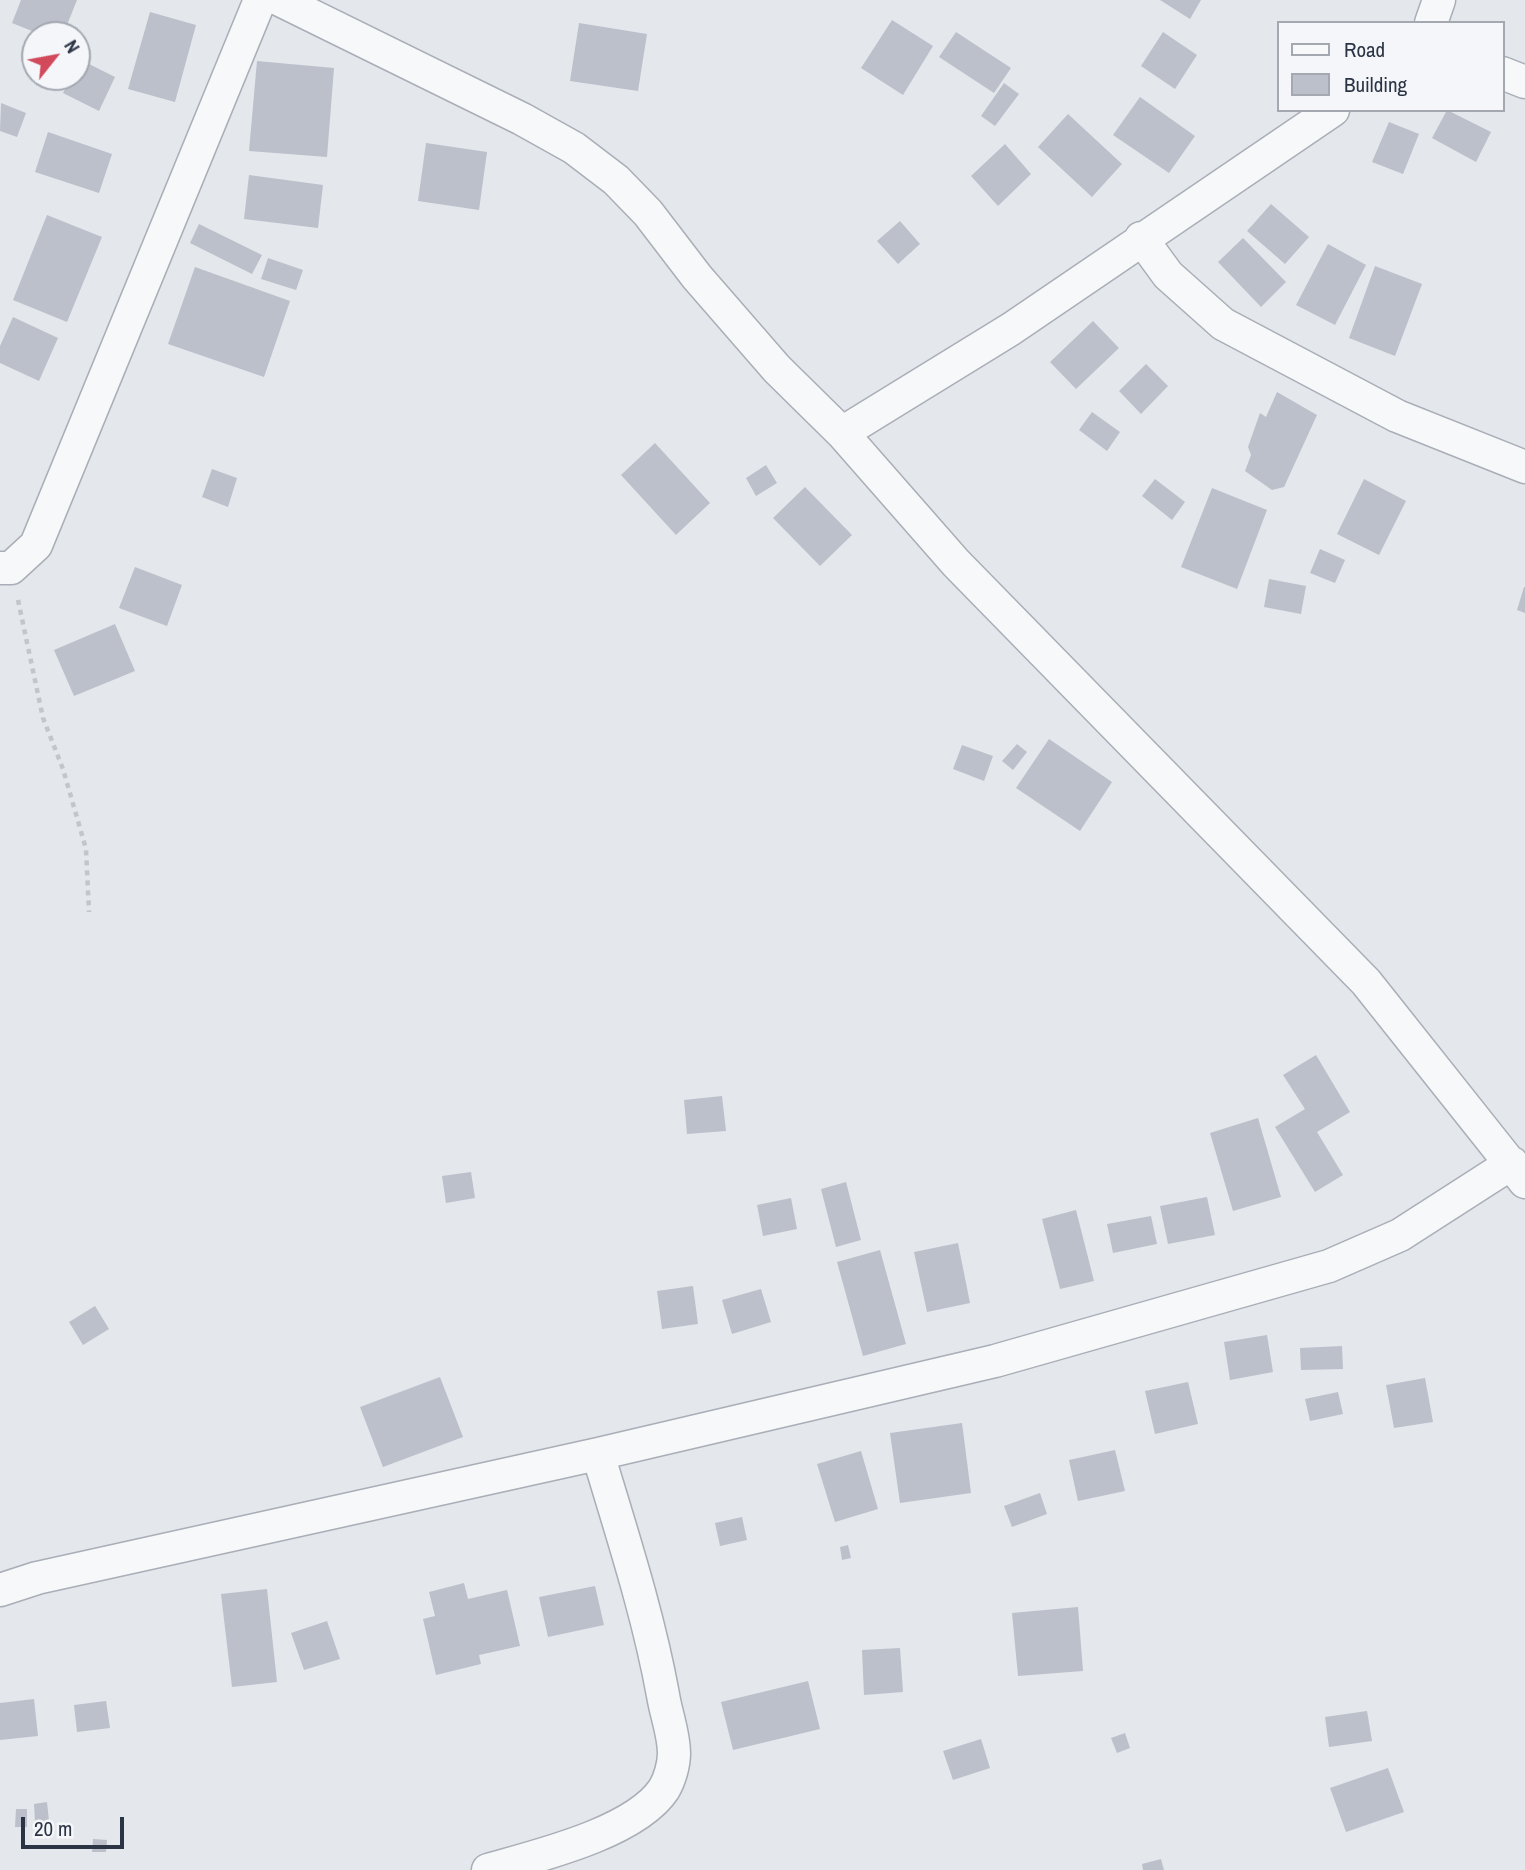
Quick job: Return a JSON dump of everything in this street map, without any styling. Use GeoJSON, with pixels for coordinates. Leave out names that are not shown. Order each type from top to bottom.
{"type":"FeatureCollection","features":[{"type":"Feature","properties":{"kind":"street"},"geometry":{"type":"LineString","coordinates":[[6,568],[36,545],[260,0]]}},
{"type":"Feature","properties":{"kind":"street"},"geometry":{"type":"LineString","coordinates":[[0,1590],[37,1578],[598,1454],[995,1361],[1329,1266],[1401,1235],[1518,1173],[1366,982],[956,563],[842,433],[777,369],[697,277],[648,213],[598,163],[522,119],[280,0]]}},
{"type":"Feature","properties":{"kind":"street"},"geometry":{"type":"LineString","coordinates":[[1432,21],[1439,0]]}},
{"type":"Feature","properties":{"kind":"street"},"geometry":{"type":"LineString","coordinates":[[1504,75],[1525,82]]}},
{"type":"Feature","properties":{"kind":"street"},"geometry":{"type":"LineString","coordinates":[[842,433],[1011,329],[1141,238],[1283,146],[1330,112]]}},
{"type":"Feature","properties":{"kind":"street"},"geometry":{"type":"LineString","coordinates":[[1141,238],[1168,275],[1223,324],[1397,416],[1525,467]]}},
{"type":"Feature","properties":{"kind":"street"},"geometry":{"type":"LineString","coordinates":[[488,1870],[607,1832],[635,1814],[664,1790],[671,1772],[674,1751],[652,1632],[598,1454]]}},
{"type":"Feature","properties":{"kind":"path"},"geometry":{"type":"LineString","coordinates":[[6,568],[43,718],[63,769],[86,849],[89,912]]}},
{"type":"Feature","properties":{"kind":"building"},"geometry":{"type":"Polygon","coordinates":[[[21,0],[77,0],[69,21],[21,21],[21,27],[12,23],[21,0]]]}},
{"type":"Feature","properties":{"kind":"building"},"geometry":{"type":"Polygon","coordinates":[[[1160,0],[1201,0],[1190,19],[1160,0]]]}},
{"type":"Feature","properties":{"kind":"building"},"geometry":{"type":"Polygon","coordinates":[[[150,12],[196,25],[175,102],[128,89],[150,12]]]}},
{"type":"Feature","properties":{"kind":"building"},"geometry":{"type":"Polygon","coordinates":[[[892,20],[933,46],[903,95],[861,68],[892,20]]]}},
{"type":"Feature","properties":{"kind":"building"},"geometry":{"type":"Polygon","coordinates":[[[579,23],[647,34],[638,91],[570,81],[579,23]]]}},
{"type":"Feature","properties":{"kind":"building"},"geometry":{"type":"Polygon","coordinates":[[[956,32],[1011,68],[994,93],[939,57],[956,32]]]}},
{"type":"Feature","properties":{"kind":"building"},"geometry":{"type":"Polygon","coordinates":[[[1163,32],[1197,55],[1175,89],[1141,66],[1163,32]]]}},
{"type":"Feature","properties":{"kind":"building"},"geometry":{"type":"Polygon","coordinates":[[[257,61],[334,68],[327,157],[249,151],[257,61]]]}},
{"type":"Feature","properties":{"kind":"building"},"geometry":{"type":"Polygon","coordinates":[[[91,65],[115,77],[99,111],[63,93],[91,91],[91,65]]]}},
{"type":"Feature","properties":{"kind":"building"},"geometry":{"type":"Polygon","coordinates":[[[1004,83],[1019,94],[995,126],[981,116],[1004,83]]]}},
{"type":"Feature","properties":{"kind":"building"},"geometry":{"type":"Polygon","coordinates":[[[1140,97],[1195,136],[1169,173],[1113,135],[1140,97]]]}},
{"type":"Feature","properties":{"kind":"building"},"geometry":{"type":"Polygon","coordinates":[[[1,103],[26,113],[17,137],[0,131],[1,103]]]}},
{"type":"Feature","properties":{"kind":"building"},"geometry":{"type":"Polygon","coordinates":[[[1446,112],[1491,132],[1476,162],[1432,138],[1446,112]]]}},
{"type":"Feature","properties":{"kind":"building"},"geometry":{"type":"Polygon","coordinates":[[[1068,114],[1122,164],[1092,197],[1038,147],[1068,114]]]}},
{"type":"Feature","properties":{"kind":"building"},"geometry":{"type":"Polygon","coordinates":[[[1389,122],[1419,134],[1403,174],[1372,162],[1389,122]]]}},
{"type":"Feature","properties":{"kind":"building"},"geometry":{"type":"Polygon","coordinates":[[[48,132],[112,154],[99,193],[35,172],[48,132]]]}},
{"type":"Feature","properties":{"kind":"building"},"geometry":{"type":"Polygon","coordinates":[[[426,143],[487,152],[479,210],[418,201],[426,143]]]}},
{"type":"Feature","properties":{"kind":"building"},"geometry":{"type":"Polygon","coordinates":[[[1005,144],[1031,174],[998,206],[971,176],[1005,144]]]}},
{"type":"Feature","properties":{"kind":"building"},"geometry":{"type":"Polygon","coordinates":[[[249,175],[323,185],[318,228],[244,219],[249,175]]]}},
{"type":"Feature","properties":{"kind":"building"},"geometry":{"type":"Polygon","coordinates":[[[1271,204],[1309,237],[1285,264],[1247,231],[1271,204]]]}},
{"type":"Feature","properties":{"kind":"building"},"geometry":{"type":"Polygon","coordinates":[[[47,215],[102,237],[67,322],[13,300],[47,215]]]}},
{"type":"Feature","properties":{"kind":"building"},"geometry":{"type":"Polygon","coordinates":[[[900,221],[920,244],[898,264],[877,241],[900,221]]]}},
{"type":"Feature","properties":{"kind":"building"},"geometry":{"type":"Polygon","coordinates":[[[199,224],[262,255],[252,274],[190,243],[199,224]]]}},
{"type":"Feature","properties":{"kind":"building"},"geometry":{"type":"Polygon","coordinates":[[[1243,238],[1286,282],[1261,307],[1218,262],[1243,238]]]}},
{"type":"Feature","properties":{"kind":"building"},"geometry":{"type":"Polygon","coordinates":[[[1328,244],[1366,265],[1335,325],[1296,305],[1328,244]]]}},
{"type":"Feature","properties":{"kind":"building"},"geometry":{"type":"Polygon","coordinates":[[[268,258],[303,270],[296,290],[261,279],[268,258]]]}},
{"type":"Feature","properties":{"kind":"building"},"geometry":{"type":"Polygon","coordinates":[[[1375,266],[1422,284],[1395,356],[1349,338],[1375,266]]]}},
{"type":"Feature","properties":{"kind":"building"},"geometry":{"type":"Polygon","coordinates":[[[195,267],[290,301],[264,377],[168,344],[195,267]]]}},
{"type":"Feature","properties":{"kind":"building"},"geometry":{"type":"Polygon","coordinates":[[[13,317],[58,338],[39,381],[0,363],[0,346],[13,317]]]}},
{"type":"Feature","properties":{"kind":"building"},"geometry":{"type":"Polygon","coordinates":[[[1093,321],[1119,348],[1076,389],[1050,362],[1093,321]]]}},
{"type":"Feature","properties":{"kind":"building"},"geometry":{"type":"Polygon","coordinates":[[[1146,364],[1168,386],[1141,414],[1119,391],[1146,364]]]}},
{"type":"Feature","properties":{"kind":"building"},"geometry":{"type":"Polygon","coordinates":[[[1277,392],[1317,415],[1284,487],[1272,490],[1245,471],[1251,455],[1248,447],[1260,413],[1266,417],[1277,392]]]}},
{"type":"Feature","properties":{"kind":"building"},"geometry":{"type":"Polygon","coordinates":[[[1092,412],[1120,432],[1107,451],[1079,430],[1092,412]]]}},
{"type":"Feature","properties":{"kind":"building"},"geometry":{"type":"Polygon","coordinates":[[[655,443],[710,503],[676,535],[621,475],[655,443]]]}},
{"type":"Feature","properties":{"kind":"building"},"geometry":{"type":"Polygon","coordinates":[[[766,465],[777,483],[756,496],[746,478],[766,465]]]}},
{"type":"Feature","properties":{"kind":"building"},"geometry":{"type":"Polygon","coordinates":[[[212,469],[237,478],[228,507],[202,497],[212,469]]]}},
{"type":"Feature","properties":{"kind":"building"},"geometry":{"type":"Polygon","coordinates":[[[1155,479],[1185,502],[1172,520],[1142,496],[1155,479]]]}},
{"type":"Feature","properties":{"kind":"building"},"geometry":{"type":"Polygon","coordinates":[[[1364,479],[1406,501],[1379,555],[1337,534],[1364,479]]]}},
{"type":"Feature","properties":{"kind":"building"},"geometry":{"type":"Polygon","coordinates":[[[805,487],[852,535],[820,566],[773,518],[805,487]]]}},
{"type":"Feature","properties":{"kind":"building"},"geometry":{"type":"Polygon","coordinates":[[[1212,488],[1267,510],[1237,589],[1181,567],[1212,488]]]}},
{"type":"Feature","properties":{"kind":"building"},"geometry":{"type":"Polygon","coordinates":[[[1320,549],[1345,560],[1335,583],[1310,573],[1320,549]]]}},
{"type":"Feature","properties":{"kind":"building"},"geometry":{"type":"Polygon","coordinates":[[[135,567],[182,585],[167,626],[119,608],[135,567]]]}},
{"type":"Feature","properties":{"kind":"building"},"geometry":{"type":"Polygon","coordinates":[[[1269,579],[1306,586],[1301,614],[1264,607],[1269,579]]]}},
{"type":"Feature","properties":{"kind":"building"},"geometry":{"type":"Polygon","coordinates":[[[1525,587],[1525,613],[1517,610],[1525,587]]]}},
{"type":"Feature","properties":{"kind":"building"},"geometry":{"type":"Polygon","coordinates":[[[115,624],[135,671],[74,696],[54,650],[115,624]]]}},
{"type":"Feature","properties":{"kind":"building"},"geometry":{"type":"Polygon","coordinates":[[[1049,739],[1112,782],[1080,831],[1016,788],[1049,739]]]}},
{"type":"Feature","properties":{"kind":"building"},"geometry":{"type":"Polygon","coordinates":[[[1017,744],[1027,752],[1013,770],[1002,761],[1017,744]]]}},
{"type":"Feature","properties":{"kind":"building"},"geometry":{"type":"Polygon","coordinates":[[[962,745],[993,756],[984,781],[953,769],[962,745]]]}},
{"type":"Feature","properties":{"kind":"building"},"geometry":{"type":"Polygon","coordinates":[[[1316,1055],[1350,1112],[1317,1132],[1343,1175],[1315,1192],[1275,1127],[1305,1109],[1283,1075],[1316,1055]]]}},
{"type":"Feature","properties":{"kind":"building"},"geometry":{"type":"Polygon","coordinates":[[[722,1096],[726,1131],[687,1134],[684,1100],[722,1096]]]}},
{"type":"Feature","properties":{"kind":"building"},"geometry":{"type":"Polygon","coordinates":[[[1258,1118],[1281,1197],[1233,1211],[1210,1133],[1258,1118]]]}},
{"type":"Feature","properties":{"kind":"building"},"geometry":{"type":"Polygon","coordinates":[[[471,1172],[475,1198],[446,1203],[442,1176],[471,1172]]]}},
{"type":"Feature","properties":{"kind":"building"},"geometry":{"type":"Polygon","coordinates":[[[846,1182],[861,1240],[836,1247],[821,1189],[846,1182]]]}},
{"type":"Feature","properties":{"kind":"building"},"geometry":{"type":"Polygon","coordinates":[[[1207,1197],[1215,1235],[1168,1244],[1160,1206],[1207,1197]]]}},
{"type":"Feature","properties":{"kind":"building"},"geometry":{"type":"Polygon","coordinates":[[[791,1198],[797,1229],[763,1236],[757,1205],[791,1198]]]}},
{"type":"Feature","properties":{"kind":"building"},"geometry":{"type":"Polygon","coordinates":[[[1076,1210],[1094,1281],[1060,1289],[1042,1219],[1076,1210]]]}},
{"type":"Feature","properties":{"kind":"building"},"geometry":{"type":"Polygon","coordinates":[[[1151,1216],[1157,1244],[1113,1253],[1107,1224],[1151,1216]]]}},
{"type":"Feature","properties":{"kind":"building"},"geometry":{"type":"Polygon","coordinates":[[[958,1243],[970,1303],[927,1312],[914,1252],[958,1243]]]}},
{"type":"Feature","properties":{"kind":"building"},"geometry":{"type":"Polygon","coordinates":[[[880,1250],[906,1344],[863,1356],[837,1262],[880,1250]]]}},
{"type":"Feature","properties":{"kind":"building"},"geometry":{"type":"Polygon","coordinates":[[[693,1286],[698,1324],[662,1329],[657,1291],[693,1286]]]}},
{"type":"Feature","properties":{"kind":"building"},"geometry":{"type":"Polygon","coordinates":[[[761,1289],[771,1322],[732,1334],[722,1300],[761,1289]]]}},
{"type":"Feature","properties":{"kind":"building"},"geometry":{"type":"Polygon","coordinates":[[[95,1306],[109,1329],[83,1345],[69,1322],[95,1306]]]}},
{"type":"Feature","properties":{"kind":"building"},"geometry":{"type":"Polygon","coordinates":[[[1267,1335],[1273,1372],[1230,1380],[1224,1342],[1267,1335]]]}},
{"type":"Feature","properties":{"kind":"building"},"geometry":{"type":"Polygon","coordinates":[[[1342,1346],[1343,1369],[1301,1370],[1300,1348],[1342,1346]]]}},
{"type":"Feature","properties":{"kind":"building"},"geometry":{"type":"Polygon","coordinates":[[[440,1377],[463,1437],[383,1467],[360,1407],[440,1377]]]}},
{"type":"Feature","properties":{"kind":"building"},"geometry":{"type":"Polygon","coordinates":[[[1425,1378],[1433,1422],[1394,1428],[1386,1385],[1425,1378]]]}},
{"type":"Feature","properties":{"kind":"building"},"geometry":{"type":"Polygon","coordinates":[[[1188,1382],[1198,1424],[1155,1434],[1145,1391],[1188,1382]]]}},
{"type":"Feature","properties":{"kind":"building"},"geometry":{"type":"Polygon","coordinates":[[[1338,1392],[1343,1414],[1310,1421],[1305,1399],[1338,1392]]]}},
{"type":"Feature","properties":{"kind":"building"},"geometry":{"type":"Polygon","coordinates":[[[962,1423],[971,1493],[900,1503],[890,1433],[962,1423]]]}},
{"type":"Feature","properties":{"kind":"building"},"geometry":{"type":"Polygon","coordinates":[[[1115,1450],[1125,1491],[1078,1501],[1069,1460],[1115,1450]]]}},
{"type":"Feature","properties":{"kind":"building"},"geometry":{"type":"Polygon","coordinates":[[[861,1451],[878,1509],[835,1522],[817,1464],[861,1451]]]}},
{"type":"Feature","properties":{"kind":"building"},"geometry":{"type":"Polygon","coordinates":[[[1040,1493],[1047,1514],[1012,1527],[1004,1506],[1040,1493]]]}},
{"type":"Feature","properties":{"kind":"building"},"geometry":{"type":"Polygon","coordinates":[[[742,1517],[747,1540],[720,1546],[715,1523],[742,1517]]]}},
{"type":"Feature","properties":{"kind":"building"},"geometry":{"type":"Polygon","coordinates":[[[848,1545],[851,1558],[842,1560],[840,1547],[848,1545]]]}},
{"type":"Feature","properties":{"kind":"building"},"geometry":{"type":"Polygon","coordinates":[[[464,1583],[468,1599],[507,1590],[520,1646],[479,1655],[481,1664],[436,1675],[423,1619],[435,1616],[429,1592],[464,1583]]]}},
{"type":"Feature","properties":{"kind":"building"},"geometry":{"type":"Polygon","coordinates":[[[595,1586],[604,1625],[548,1637],[539,1597],[595,1586]]]}},
{"type":"Feature","properties":{"kind":"building"},"geometry":{"type":"Polygon","coordinates":[[[267,1589],[277,1682],[232,1687],[221,1594],[267,1589]]]}},
{"type":"Feature","properties":{"kind":"building"},"geometry":{"type":"Polygon","coordinates":[[[1078,1607],[1083,1671],[1018,1676],[1012,1613],[1078,1607]]]}},
{"type":"Feature","properties":{"kind":"building"},"geometry":{"type":"Polygon","coordinates":[[[327,1621],[340,1659],[304,1670],[291,1633],[327,1621]]]}},
{"type":"Feature","properties":{"kind":"building"},"geometry":{"type":"Polygon","coordinates":[[[900,1648],[903,1692],[864,1695],[862,1650],[900,1648]]]}},
{"type":"Feature","properties":{"kind":"building"},"geometry":{"type":"Polygon","coordinates":[[[808,1681],[820,1729],[733,1750],[721,1702],[808,1681]]]}},
{"type":"Feature","properties":{"kind":"building"},"geometry":{"type":"Polygon","coordinates":[[[34,1699],[38,1736],[0,1740],[0,1703],[34,1699]]]}},
{"type":"Feature","properties":{"kind":"building"},"geometry":{"type":"Polygon","coordinates":[[[106,1701],[110,1728],[77,1732],[74,1705],[106,1701]]]}},
{"type":"Feature","properties":{"kind":"building"},"geometry":{"type":"Polygon","coordinates":[[[1367,1711],[1372,1741],[1329,1747],[1325,1717],[1367,1711]]]}},
{"type":"Feature","properties":{"kind":"building"},"geometry":{"type":"Polygon","coordinates":[[[1125,1733],[1130,1748],[1117,1753],[1111,1738],[1125,1733]]]}},
{"type":"Feature","properties":{"kind":"building"},"geometry":{"type":"Polygon","coordinates":[[[981,1739],[990,1768],[953,1780],[943,1751],[981,1739]]]}},
{"type":"Feature","properties":{"kind":"building"},"geometry":{"type":"Polygon","coordinates":[[[1388,1768],[1404,1812],[1346,1832],[1330,1788],[1388,1768]]]}},
{"type":"Feature","properties":{"kind":"building"},"geometry":{"type":"Polygon","coordinates":[[[47,1802],[49,1821],[35,1821],[34,1804],[47,1802]]]}},
{"type":"Feature","properties":{"kind":"building"},"geometry":{"type":"Polygon","coordinates":[[[16,1809],[27,1809],[27,1827],[15,1827],[16,1809]]]}},
{"type":"Feature","properties":{"kind":"building"},"geometry":{"type":"Polygon","coordinates":[[[93,1839],[107,1840],[106,1852],[92,1852],[93,1839]]]}},
{"type":"Feature","properties":{"kind":"building"},"geometry":{"type":"Polygon","coordinates":[[[1161,1859],[1164,1870],[1143,1870],[1142,1864],[1161,1859]]]}}]}
